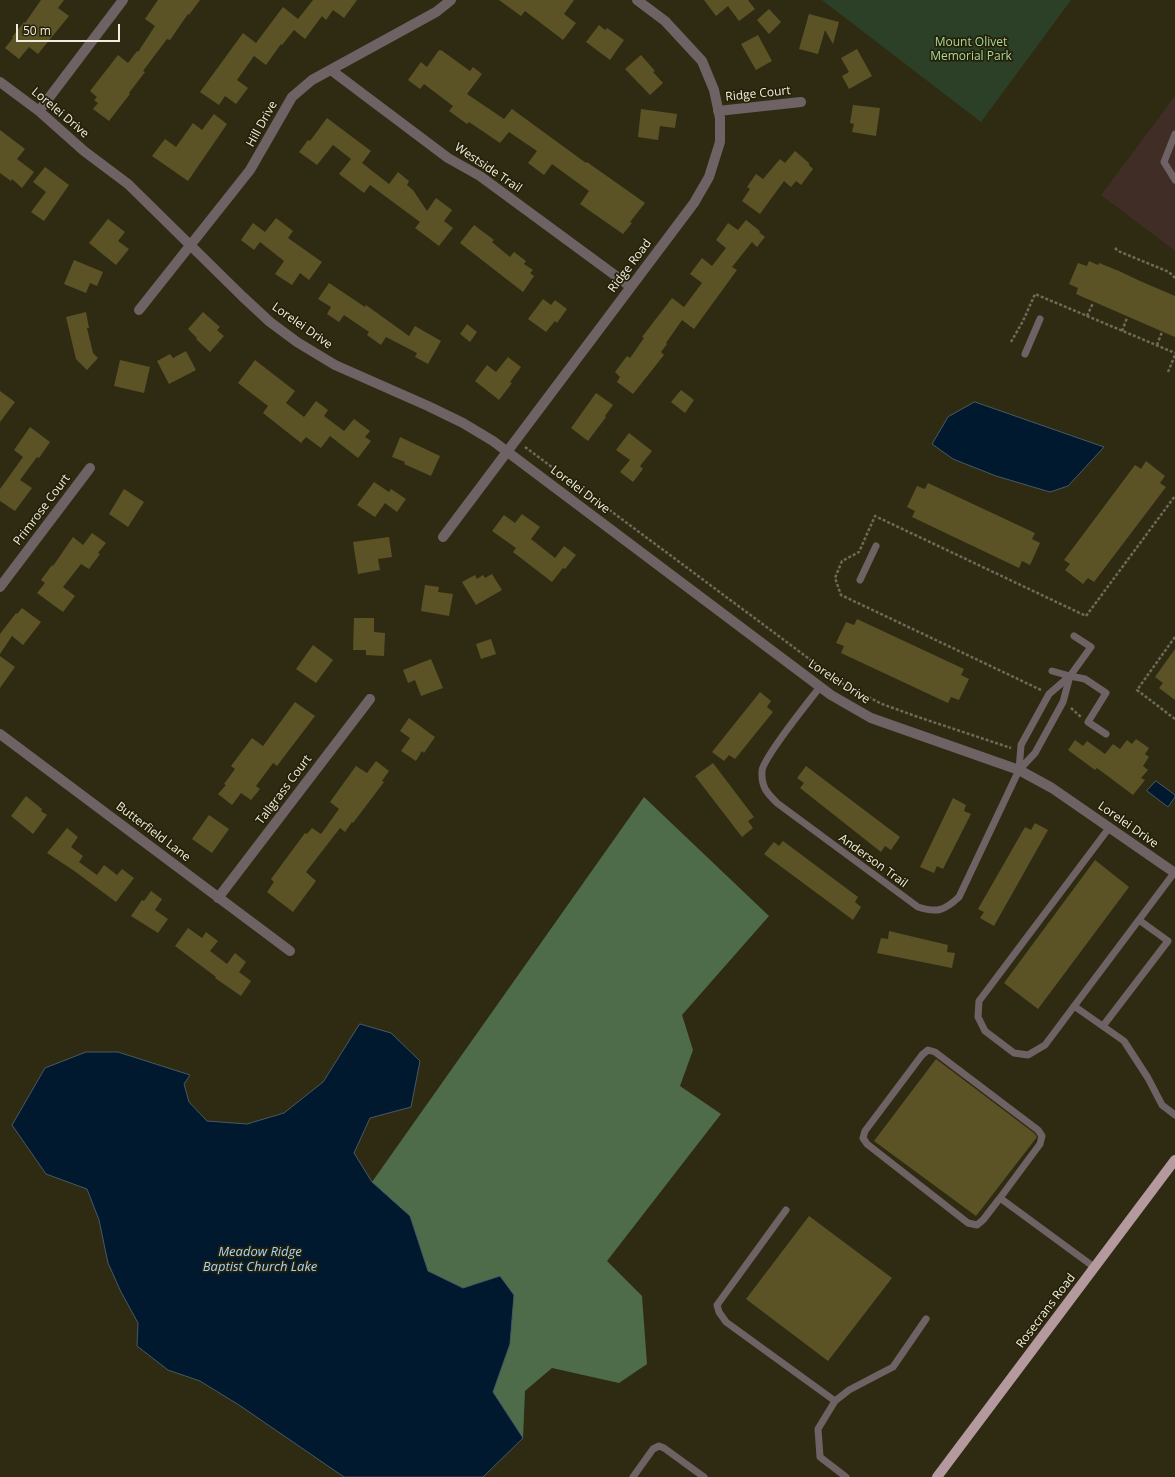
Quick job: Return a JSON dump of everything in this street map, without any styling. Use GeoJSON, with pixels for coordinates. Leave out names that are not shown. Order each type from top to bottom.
{"type":"FeatureCollection","features":[{"type":"Feature","properties":{"kind":"main road","name":"Rosecrans Road"},"geometry":{"type":"LineString","coordinates":[[937,1477],[1175,1160]]}},
{"type":"Feature","properties":{"kind":"street"},"geometry":{"type":"LineString","coordinates":[[39,111],[123,0]]}},
{"type":"Feature","properties":{"kind":"street","name":"Hill Drive"},"geometry":{"type":"LineString","coordinates":[[140,310],[250,170],[292,96],[312,80],[436,12],[451,0]]}},
{"type":"Feature","properties":{"kind":"street","name":"Ridge Road"},"geometry":{"type":"LineString","coordinates":[[443,537],[694,203],[709,177],[720,142],[720,118],[714,90],[702,61],[665,21],[637,0]]}},
{"type":"Feature","properties":{"kind":"street","name":"Westside Trail"},"geometry":{"type":"LineString","coordinates":[[331,70],[448,158],[480,176],[630,287]]}},
{"type":"Feature","properties":{"kind":"street","name":"Lorelei Drive"},"geometry":{"type":"LineString","coordinates":[[0,82],[39,111],[84,151],[128,184],[270,322],[297,342],[335,365],[463,423],[493,441],[831,695],[871,718],[1019,770],[1052,788],[1174,873]]}},
{"type":"Feature","properties":{"kind":"street","name":"Ridge Court"},"geometry":{"type":"LineString","coordinates":[[718,111],[801,102]]}},
{"type":"Feature","properties":{"kind":"street","name":"Primrose Court"},"geometry":{"type":"LineString","coordinates":[[0,587],[90,468]]}},
{"type":"Feature","properties":{"kind":"street","name":"Tallgrass Court"},"geometry":{"type":"LineString","coordinates":[[218,898],[370,699]]}},
{"type":"Feature","properties":{"kind":"street","name":"Butterfield Lane"},"geometry":{"type":"LineString","coordinates":[[0,734],[290,951]]}},
{"type":"Feature","properties":{"kind":"lane"},"geometry":{"type":"LineString","coordinates":[[1175,134],[1164,162],[1175,180]]}},
{"type":"Feature","properties":{"kind":"lane"},"geometry":{"type":"LineString","coordinates":[[1025,354],[1040,320]]}},
{"type":"Feature","properties":{"kind":"lane"},"geometry":{"type":"LineString","coordinates":[[860,580],[876,546]]}},
{"type":"Feature","properties":{"kind":"lane"},"geometry":{"type":"LineString","coordinates":[[1019,770],[1021,745],[1049,694],[1070,676],[1091,647],[1074,636]]}},
{"type":"Feature","properties":{"kind":"lane"},"geometry":{"type":"LineString","coordinates":[[1052,671],[1086,679],[1106,693],[1088,722],[1106,734]]}},
{"type":"Feature","properties":{"kind":"lane"},"geometry":{"type":"LineString","coordinates":[[1019,770],[1035,753],[1063,702],[1070,676]]}},
{"type":"Feature","properties":{"kind":"lane","name":"Anderson Trail"},"geometry":{"type":"LineString","coordinates":[[820,687],[771,753],[762,769],[762,779],[765,790],[777,803],[918,907],[930,911],[939,910],[950,905],[959,897],[1019,770]]}},
{"type":"Feature","properties":{"kind":"lane"},"geometry":{"type":"LineString","coordinates":[[1109,828],[978,1001],[978,1017],[985,1031],[1014,1053],[1028,1055],[1045,1045],[1174,873]]}},
{"type":"Feature","properties":{"kind":"lane"},"geometry":{"type":"LineString","coordinates":[[1103,1026],[1168,941],[1139,920]]}},
{"type":"Feature","properties":{"kind":"lane"},"geometry":{"type":"LineString","coordinates":[[1074,1006],[1124,1041],[1148,1078],[1162,1105],[1175,1116]]}},
{"type":"Feature","properties":{"kind":"lane"},"geometry":{"type":"LineString","coordinates":[[928,1050],[935,1052],[1038,1130],[1042,1136],[1040,1144],[1000,1198],[977,1226],[968,1223],[867,1144],[863,1138],[865,1131],[922,1055],[928,1050]]}},
{"type":"Feature","properties":{"kind":"lane"},"geometry":{"type":"LineString","coordinates":[[1000,1198],[1094,1268]]}},
{"type":"Feature","properties":{"kind":"lane"},"geometry":{"type":"LineString","coordinates":[[786,1210],[717,1305],[719,1312],[726,1322],[835,1401]]}},
{"type":"Feature","properties":{"kind":"lane"},"geometry":{"type":"LineString","coordinates":[[846,1477],[820,1457],[818,1429],[835,1401],[849,1390],[893,1367],[926,1319]]}},
{"type":"Feature","properties":{"kind":"lane"},"geometry":{"type":"LineString","coordinates":[[634,1477],[654,1449],[659,1446],[704,1477]]}},
{"type":"Feature","properties":{"kind":"path"},"geometry":{"type":"LineString","coordinates":[[1115,248],[1118,251],[1169,272],[1175,278]]}},
{"type":"Feature","properties":{"kind":"path"},"geometry":{"type":"LineString","coordinates":[[1011,342],[1023,321],[1035,294],[1175,354],[1168,372]]}},
{"type":"Feature","properties":{"kind":"path"},"geometry":{"type":"LineString","coordinates":[[1087,316],[1092,303]]}},
{"type":"Feature","properties":{"kind":"path"},"geometry":{"type":"LineString","coordinates":[[1122,330],[1127,318]]}},
{"type":"Feature","properties":{"kind":"path"},"geometry":{"type":"LineString","coordinates":[[1157,345],[1162,332]]}},
{"type":"Feature","properties":{"kind":"path"},"geometry":{"type":"LineString","coordinates":[[523,446],[842,684],[882,704],[918,718],[1014,748]]}},
{"type":"Feature","properties":{"kind":"path"},"geometry":{"type":"LineString","coordinates":[[1049,694],[841,595],[835,578],[842,562],[859,552],[874,516],[1086,616],[1175,496]]}},
{"type":"Feature","properties":{"kind":"path"},"geometry":{"type":"LineString","coordinates":[[1175,638],[1137,690],[1175,718]]}},
{"type":"Feature","properties":{"kind":"path"},"geometry":{"type":"LineString","coordinates":[[1063,702],[1088,722]]}},
{"type":"Feature","properties":{"kind":"shaded area"},"geometry":{"type":"Polygon","coordinates":[[[1175,96],[1175,251],[1101,195],[1175,96]]]}},
{"type":"Feature","properties":{"kind":"green space","name":"Mount Olivet Memorial Park"},"geometry":{"type":"Polygon","coordinates":[[[822,0],[1071,0],[981,122],[822,0]]]}},
{"type":"Feature","properties":{"kind":"green space"},"geometry":{"type":"Polygon","coordinates":[[[644,797],[769,916],[682,1015],[693,1050],[680,1086],[721,1114],[607,1261],[642,1296],[647,1364],[619,1383],[552,1368],[525,1391],[523,1438],[493,1392],[510,1344],[500,1276],[463,1288],[428,1271],[410,1216],[372,1182],[644,797]]]}},
{"type":"Feature","properties":{"kind":"water"},"geometry":{"type":"Polygon","coordinates":[[[975,402],[1104,447],[1068,486],[1050,492],[996,476],[953,459],[932,444],[948,417],[975,402]]]}},
{"type":"Feature","properties":{"kind":"water"},"geometry":{"type":"Polygon","coordinates":[[[1156,781],[1175,795],[1168,807],[1147,791],[1156,781]]]}},
{"type":"Feature","properties":{"kind":"water","name":"Meadow Ridge Baptist Church Lake"},"geometry":{"type":"Polygon","coordinates":[[[360,1024],[391,1033],[420,1061],[411,1107],[370,1118],[354,1153],[372,1182],[410,1216],[428,1271],[463,1288],[500,1276],[514,1295],[510,1344],[493,1392],[523,1438],[483,1477],[344,1477],[239,1405],[200,1381],[168,1370],[137,1346],[138,1323],[121,1292],[108,1263],[99,1220],[87,1189],[46,1174],[12,1125],[45,1068],[86,1052],[118,1052],[190,1075],[184,1084],[189,1102],[207,1121],[247,1124],[284,1113],[323,1082],[360,1024]]]}},
{"type":"Feature","properties":{"kind":"building"},"geometry":{"type":"Polygon","coordinates":[[[41,0],[64,0],[58,8],[69,16],[38,54],[29,47],[19,59],[5,48],[41,0]]]}},
{"type":"Feature","properties":{"kind":"building"},"geometry":{"type":"Polygon","coordinates":[[[158,0],[200,0],[170,40],[167,39],[143,71],[145,72],[129,93],[130,94],[109,121],[93,109],[98,103],[94,100],[97,97],[90,91],[118,55],[128,63],[137,51],[138,52],[155,26],[145,19],[158,0]]]}},
{"type":"Feature","properties":{"kind":"building"},"geometry":{"type":"Polygon","coordinates":[[[313,0],[357,0],[344,18],[333,10],[326,20],[322,16],[305,39],[294,30],[282,45],[281,44],[266,65],[254,56],[237,80],[248,88],[236,104],[225,96],[219,105],[200,92],[243,33],[256,43],[283,7],[298,19],[313,0]]]}},
{"type":"Feature","properties":{"kind":"building"},"geometry":{"type":"Polygon","coordinates":[[[499,0],[574,0],[564,14],[576,23],[563,40],[525,11],[521,16],[499,0]]]}},
{"type":"Feature","properties":{"kind":"building"},"geometry":{"type":"Polygon","coordinates":[[[704,0],[748,0],[755,9],[739,21],[728,6],[716,16],[704,0]]]}},
{"type":"Feature","properties":{"kind":"building"},"geometry":{"type":"Polygon","coordinates":[[[769,9],[781,22],[769,34],[757,20],[769,9]]]}},
{"type":"Feature","properties":{"kind":"building"},"geometry":{"type":"Polygon","coordinates":[[[809,14],[839,22],[833,44],[825,30],[818,54],[799,49],[809,14]]]}},
{"type":"Feature","properties":{"kind":"building"},"geometry":{"type":"Polygon","coordinates":[[[599,25],[605,30],[607,28],[624,40],[610,60],[586,42],[599,25]]]}},
{"type":"Feature","properties":{"kind":"building"},"geometry":{"type":"Polygon","coordinates":[[[758,35],[772,61],[756,70],[741,44],[758,35]]]}},
{"type":"Feature","properties":{"kind":"building"},"geometry":{"type":"Polygon","coordinates":[[[857,49],[872,76],[849,89],[842,76],[849,72],[841,58],[857,49]]]}},
{"type":"Feature","properties":{"kind":"building"},"geometry":{"type":"Polygon","coordinates":[[[439,50],[470,71],[473,67],[482,74],[467,94],[504,119],[512,109],[586,163],[587,162],[645,203],[630,222],[632,223],[623,234],[580,204],[589,191],[552,164],[544,175],[528,163],[537,151],[509,132],[500,143],[469,122],[467,124],[449,111],[453,106],[424,84],[420,89],[408,80],[421,62],[427,67],[439,50]]]}},
{"type":"Feature","properties":{"kind":"building"},"geometry":{"type":"Polygon","coordinates":[[[641,55],[663,83],[650,95],[625,69],[641,55]]]}},
{"type":"Feature","properties":{"kind":"building"},"geometry":{"type":"Polygon","coordinates":[[[853,105],[880,108],[876,136],[852,132],[854,124],[850,123],[853,105]]]}},
{"type":"Feature","properties":{"kind":"building"},"geometry":{"type":"Polygon","coordinates":[[[641,109],[677,114],[675,128],[660,126],[658,140],[638,137],[641,109]]]}},
{"type":"Feature","properties":{"kind":"building"},"geometry":{"type":"Polygon","coordinates":[[[214,114],[227,124],[188,181],[152,156],[165,139],[176,147],[193,123],[202,130],[214,114]]]}},
{"type":"Feature","properties":{"kind":"building"},"geometry":{"type":"Polygon","coordinates":[[[327,118],[371,151],[362,163],[389,184],[398,172],[409,181],[407,185],[413,190],[427,211],[436,198],[452,210],[444,221],[453,228],[439,246],[415,228],[420,222],[370,185],[364,193],[339,174],[351,159],[333,145],[317,165],[299,152],[308,140],[310,141],[327,118]]]}},
{"type":"Feature","properties":{"kind":"building"},"geometry":{"type":"Polygon","coordinates":[[[0,130],[25,149],[17,159],[34,172],[22,188],[12,179],[11,181],[0,173],[0,130]]]}},
{"type":"Feature","properties":{"kind":"building"},"geometry":{"type":"Polygon","coordinates":[[[795,151],[809,163],[813,169],[801,185],[796,181],[791,187],[784,181],[760,214],[742,201],[750,189],[747,187],[756,174],[763,179],[780,159],[785,163],[795,151]]]}},
{"type":"Feature","properties":{"kind":"building"},"geometry":{"type":"Polygon","coordinates":[[[45,167],[69,185],[44,221],[31,212],[46,192],[33,182],[45,167]]]}},
{"type":"Feature","properties":{"kind":"building"},"geometry":{"type":"Polygon","coordinates":[[[276,218],[293,231],[288,238],[322,262],[309,280],[300,273],[292,285],[275,274],[284,261],[260,242],[254,250],[241,240],[253,223],[265,232],[276,218]]]}},
{"type":"Feature","properties":{"kind":"building"},"geometry":{"type":"Polygon","coordinates":[[[108,219],[125,232],[118,241],[129,249],[116,265],[89,243],[108,219]]]}},
{"type":"Feature","properties":{"kind":"building"},"geometry":{"type":"Polygon","coordinates":[[[746,220],[765,237],[757,247],[752,242],[732,267],[737,270],[694,329],[682,320],[661,352],[664,355],[633,394],[617,382],[620,377],[615,372],[627,356],[630,358],[644,338],[642,337],[672,298],[684,307],[702,283],[690,274],[702,258],[712,266],[726,248],[716,240],[728,223],[738,230],[746,220]]]}},
{"type":"Feature","properties":{"kind":"building"},"geometry":{"type":"Polygon","coordinates":[[[474,225],[494,240],[492,242],[510,257],[514,252],[526,261],[524,264],[533,270],[530,273],[534,276],[523,292],[460,243],[474,225]]]}},
{"type":"Feature","properties":{"kind":"building"},"geometry":{"type":"Polygon","coordinates":[[[74,260],[103,272],[97,286],[90,283],[86,293],[64,284],[74,260]]]}},
{"type":"Feature","properties":{"kind":"building"},"geometry":{"type":"Polygon","coordinates":[[[1089,261],[1098,265],[1099,263],[1119,271],[1175,296],[1175,337],[1076,294],[1078,288],[1069,284],[1078,263],[1087,266],[1089,261]]]}},
{"type":"Feature","properties":{"kind":"building"},"geometry":{"type":"Polygon","coordinates":[[[329,283],[365,307],[366,305],[409,336],[415,326],[441,341],[428,364],[415,357],[417,353],[386,337],[381,345],[367,335],[369,332],[344,315],[339,322],[327,314],[331,307],[318,299],[329,283]]]}},
{"type":"Feature","properties":{"kind":"building"},"geometry":{"type":"Polygon","coordinates":[[[543,299],[551,305],[555,300],[567,309],[557,323],[555,321],[546,332],[528,319],[543,299]]]}},
{"type":"Feature","properties":{"kind":"building"},"geometry":{"type":"Polygon","coordinates":[[[86,312],[89,328],[87,328],[93,353],[98,358],[87,370],[76,359],[66,317],[86,312]]]}},
{"type":"Feature","properties":{"kind":"building"},"geometry":{"type":"Polygon","coordinates":[[[203,312],[220,327],[217,330],[224,336],[210,352],[188,329],[203,312]]]}},
{"type":"Feature","properties":{"kind":"building"},"geometry":{"type":"Polygon","coordinates":[[[467,324],[477,332],[470,342],[460,334],[467,324]]]}},
{"type":"Feature","properties":{"kind":"building"},"geometry":{"type":"Polygon","coordinates":[[[186,351],[196,370],[169,384],[157,361],[170,354],[173,358],[186,351]]]}},
{"type":"Feature","properties":{"kind":"building"},"geometry":{"type":"Polygon","coordinates":[[[508,357],[521,367],[510,382],[512,383],[499,400],[475,381],[487,365],[496,372],[508,357]]]}},
{"type":"Feature","properties":{"kind":"building"},"geometry":{"type":"Polygon","coordinates":[[[120,360],[150,367],[144,393],[114,386],[120,360]]]}},
{"type":"Feature","properties":{"kind":"building"},"geometry":{"type":"Polygon","coordinates":[[[255,360],[295,391],[286,403],[304,417],[316,401],[328,410],[324,416],[344,431],[354,419],[370,431],[365,437],[371,441],[358,458],[330,436],[321,448],[306,437],[301,443],[263,413],[268,406],[238,383],[255,360]]]}},
{"type":"Feature","properties":{"kind":"building"},"geometry":{"type":"Polygon","coordinates":[[[681,390],[694,400],[685,413],[671,402],[681,390]]]}},
{"type":"Feature","properties":{"kind":"building"},"geometry":{"type":"Polygon","coordinates":[[[0,391],[15,402],[0,422],[0,391]]]}},
{"type":"Feature","properties":{"kind":"building"},"geometry":{"type":"Polygon","coordinates":[[[596,393],[613,405],[588,441],[571,428],[596,393]]]}},
{"type":"Feature","properties":{"kind":"building"},"geometry":{"type":"Polygon","coordinates":[[[30,427],[50,442],[39,458],[37,457],[20,480],[32,488],[15,511],[0,501],[0,489],[23,457],[14,450],[30,427]]]}},
{"type":"Feature","properties":{"kind":"building"},"geometry":{"type":"Polygon","coordinates":[[[629,433],[652,451],[640,466],[643,469],[633,482],[620,472],[630,460],[616,450],[629,433]]]}},
{"type":"Feature","properties":{"kind":"building"},"geometry":{"type":"Polygon","coordinates":[[[400,437],[440,456],[431,476],[392,457],[400,437]]]}},
{"type":"Feature","properties":{"kind":"building"},"geometry":{"type":"Polygon","coordinates":[[[1146,461],[1165,476],[1160,483],[1166,487],[1094,582],[1088,578],[1083,584],[1065,570],[1070,564],[1064,560],[1135,465],[1141,469],[1146,461]]]}},
{"type":"Feature","properties":{"kind":"building"},"geometry":{"type":"Polygon","coordinates":[[[374,482],[389,492],[391,489],[406,499],[397,512],[385,503],[375,517],[357,505],[374,482]]]}},
{"type":"Feature","properties":{"kind":"building"},"geometry":{"type":"Polygon","coordinates":[[[928,483],[1035,533],[1032,539],[1040,543],[1030,565],[1022,561],[1019,568],[912,517],[915,511],[907,507],[917,486],[925,489],[928,483]]]}},
{"type":"Feature","properties":{"kind":"building"},"geometry":{"type":"Polygon","coordinates":[[[124,489],[144,502],[128,527],[109,514],[124,489]]]}},
{"type":"Feature","properties":{"kind":"building"},"geometry":{"type":"Polygon","coordinates":[[[522,514],[540,527],[531,539],[555,558],[564,546],[576,555],[552,582],[513,552],[516,548],[492,531],[504,515],[515,523],[522,514]]]}},
{"type":"Feature","properties":{"kind":"building"},"geometry":{"type":"Polygon","coordinates":[[[92,533],[106,543],[98,553],[100,554],[89,569],[81,564],[63,587],[75,596],[63,612],[37,593],[45,583],[41,580],[52,565],[53,566],[73,537],[83,545],[92,533]]]}},
{"type":"Feature","properties":{"kind":"building"},"geometry":{"type":"Polygon","coordinates":[[[389,537],[392,557],[378,559],[380,570],[358,574],[353,542],[389,537]]]}},
{"type":"Feature","properties":{"kind":"building"},"geometry":{"type":"Polygon","coordinates":[[[492,574],[502,590],[476,605],[462,582],[475,575],[477,579],[483,575],[485,578],[492,574]]]}},
{"type":"Feature","properties":{"kind":"building"},"geometry":{"type":"Polygon","coordinates":[[[425,585],[439,587],[438,592],[453,594],[449,616],[421,611],[425,585]]]}},
{"type":"Feature","properties":{"kind":"building"},"geometry":{"type":"Polygon","coordinates":[[[22,608],[41,622],[23,645],[12,636],[0,654],[0,634],[16,613],[17,614],[22,608]]]}},
{"type":"Feature","properties":{"kind":"building"},"geometry":{"type":"Polygon","coordinates":[[[354,618],[374,618],[374,632],[385,633],[384,656],[366,655],[366,650],[353,650],[354,618]]]}},
{"type":"Feature","properties":{"kind":"building"},"geometry":{"type":"Polygon","coordinates":[[[857,619],[964,669],[961,675],[969,679],[959,700],[951,697],[948,703],[841,653],[844,646],[836,643],[846,622],[854,625],[857,619]]]}},
{"type":"Feature","properties":{"kind":"building"},"geometry":{"type":"Polygon","coordinates":[[[491,639],[496,654],[481,659],[476,644],[491,639]]]}},
{"type":"Feature","properties":{"kind":"building"},"geometry":{"type":"Polygon","coordinates":[[[313,645],[333,660],[316,683],[296,669],[313,645]]]}},
{"type":"Feature","properties":{"kind":"building"},"geometry":{"type":"Polygon","coordinates":[[[1175,649],[1175,700],[1159,688],[1163,683],[1155,677],[1175,649]]]}},
{"type":"Feature","properties":{"kind":"building"},"geometry":{"type":"Polygon","coordinates":[[[0,656],[15,667],[0,688],[0,656]]]}},
{"type":"Feature","properties":{"kind":"building"},"geometry":{"type":"Polygon","coordinates":[[[431,659],[443,688],[421,696],[415,680],[408,683],[403,670],[431,659]]]}},
{"type":"Feature","properties":{"kind":"building"},"geometry":{"type":"Polygon","coordinates":[[[760,692],[771,701],[767,707],[773,712],[735,759],[729,755],[724,761],[712,752],[760,692]]]}},
{"type":"Feature","properties":{"kind":"building"},"geometry":{"type":"Polygon","coordinates":[[[295,702],[315,716],[277,766],[273,763],[256,786],[260,789],[251,800],[241,793],[232,805],[218,794],[226,785],[224,784],[235,769],[231,766],[252,738],[263,746],[295,702]]]}},
{"type":"Feature","properties":{"kind":"building"},"geometry":{"type":"Polygon","coordinates":[[[409,718],[435,737],[424,753],[422,751],[416,761],[401,751],[410,738],[400,731],[409,718]]]}},
{"type":"Feature","properties":{"kind":"building"},"geometry":{"type":"Polygon","coordinates":[[[1136,739],[1149,748],[1145,754],[1149,757],[1143,766],[1148,770],[1141,778],[1145,780],[1133,795],[1097,768],[1095,770],[1068,750],[1075,740],[1083,746],[1087,741],[1105,754],[1113,744],[1120,749],[1127,740],[1132,744],[1136,739]]]}},
{"type":"Feature","properties":{"kind":"building"},"geometry":{"type":"Polygon","coordinates":[[[376,761],[389,771],[382,781],[384,782],[353,823],[352,822],[345,832],[340,828],[306,872],[316,881],[293,912],[267,892],[274,882],[271,879],[305,833],[307,834],[312,828],[321,834],[339,809],[330,802],[356,766],[367,773],[376,761]]]}},
{"type":"Feature","properties":{"kind":"building"},"geometry":{"type":"Polygon","coordinates":[[[713,763],[754,817],[748,821],[753,828],[742,837],[695,776],[713,763]]]}},
{"type":"Feature","properties":{"kind":"building"},"geometry":{"type":"Polygon","coordinates":[[[806,766],[900,837],[891,850],[885,846],[881,852],[800,788],[804,783],[797,778],[806,766]]]}},
{"type":"Feature","properties":{"kind":"building"},"geometry":{"type":"Polygon","coordinates":[[[26,796],[47,815],[33,834],[11,816],[26,796]]]}},
{"type":"Feature","properties":{"kind":"building"},"geometry":{"type":"Polygon","coordinates":[[[953,798],[966,805],[964,811],[971,814],[943,869],[937,866],[934,873],[920,867],[953,798]]]}},
{"type":"Feature","properties":{"kind":"building"},"geometry":{"type":"Polygon","coordinates":[[[209,815],[229,829],[212,853],[192,839],[209,815]]]}},
{"type":"Feature","properties":{"kind":"building"},"geometry":{"type":"Polygon","coordinates":[[[1035,823],[1048,830],[994,926],[980,918],[984,912],[978,909],[1025,827],[1031,830],[1035,823]]]}},
{"type":"Feature","properties":{"kind":"building"},"geometry":{"type":"Polygon","coordinates":[[[67,828],[78,837],[71,847],[83,856],[79,862],[97,875],[104,865],[117,875],[122,869],[134,878],[116,902],[47,853],[67,828]]]}},
{"type":"Feature","properties":{"kind":"building"},"geometry":{"type":"Polygon","coordinates":[[[783,841],[858,897],[855,902],[861,907],[853,920],[764,854],[774,842],[779,846],[783,841]]]}},
{"type":"Feature","properties":{"kind":"building"},"geometry":{"type":"Polygon","coordinates":[[[1095,860],[1129,887],[1038,1009],[1004,983],[1095,860]]]}},
{"type":"Feature","properties":{"kind":"building"},"geometry":{"type":"Polygon","coordinates":[[[151,891],[162,899],[155,910],[168,919],[158,933],[131,916],[142,900],[144,901],[151,891]]]}},
{"type":"Feature","properties":{"kind":"building"},"geometry":{"type":"Polygon","coordinates":[[[188,928],[202,938],[206,932],[218,941],[210,951],[227,964],[235,953],[246,962],[239,972],[251,981],[241,996],[215,978],[216,977],[175,946],[188,928]]]}},
{"type":"Feature","properties":{"kind":"building"},"geometry":{"type":"Polygon","coordinates":[[[889,931],[948,945],[947,952],[955,953],[952,968],[877,953],[881,938],[888,939],[889,931]]]}},
{"type":"Feature","properties":{"kind":"building"},"geometry":{"type":"Polygon","coordinates":[[[936,1059],[1034,1133],[1037,1137],[976,1216],[874,1141],[936,1059]]]}},
{"type":"Feature","properties":{"kind":"building"},"geometry":{"type":"Polygon","coordinates":[[[809,1216],[892,1278],[828,1361],[746,1299],[809,1216]]]}}]}
